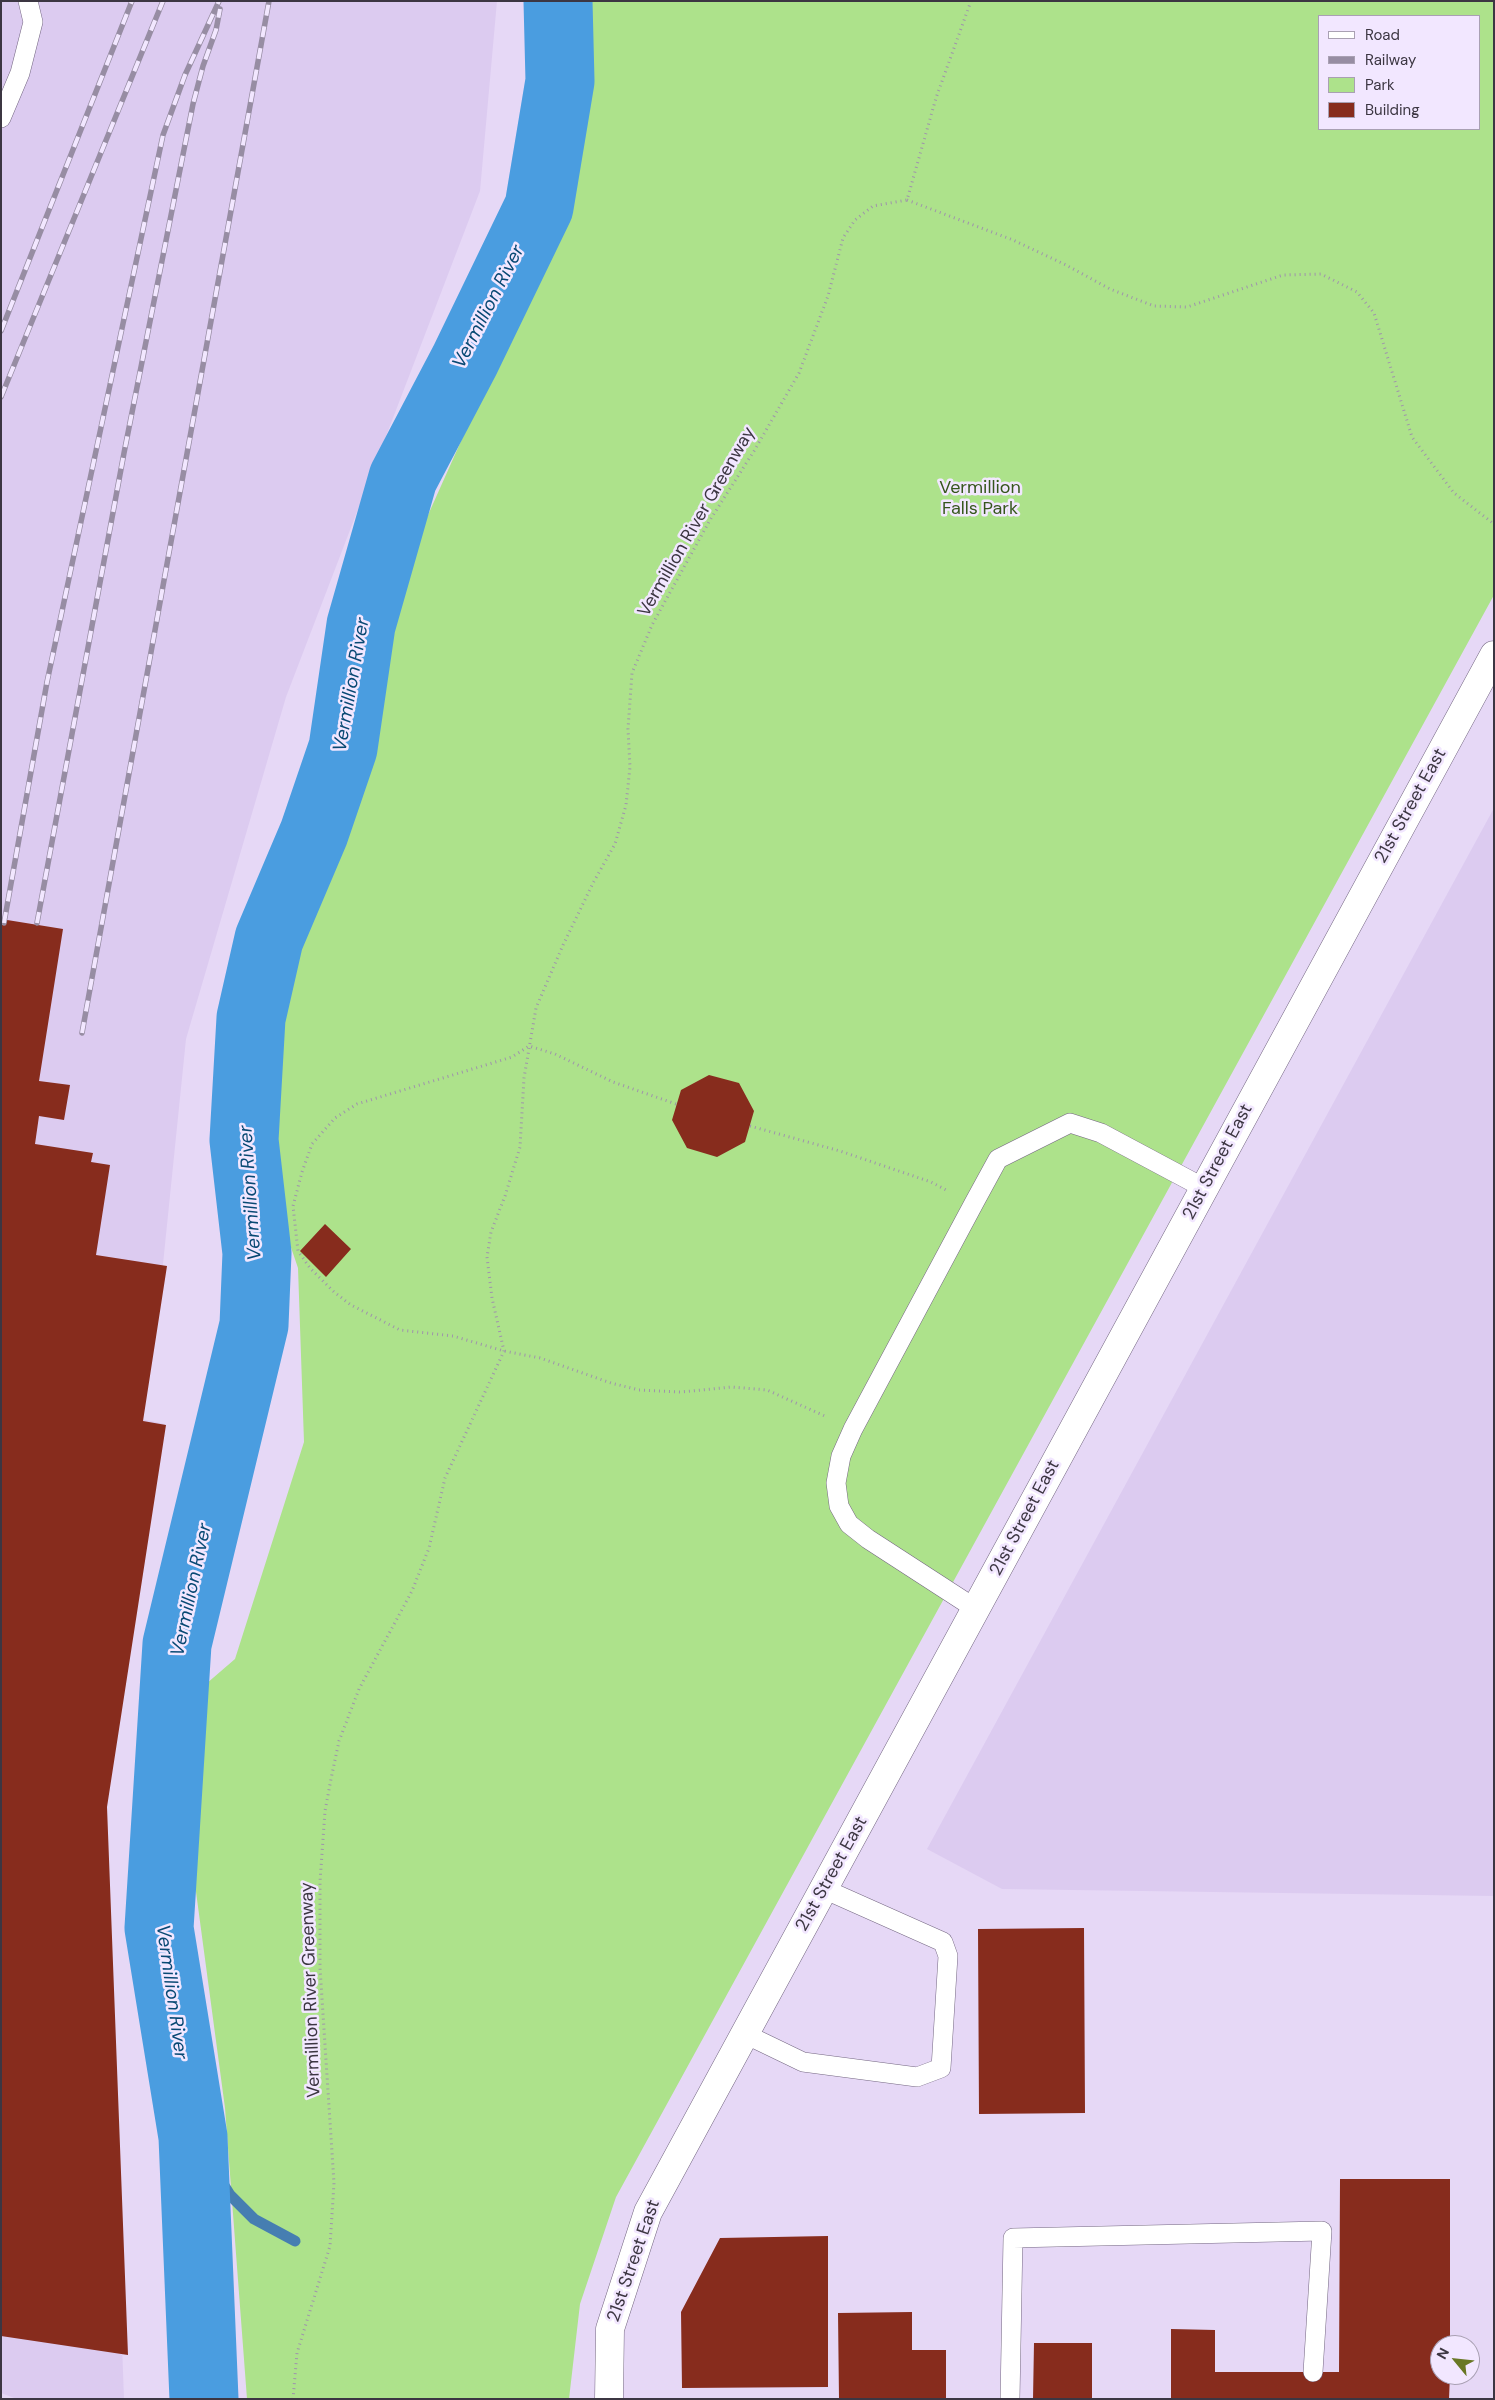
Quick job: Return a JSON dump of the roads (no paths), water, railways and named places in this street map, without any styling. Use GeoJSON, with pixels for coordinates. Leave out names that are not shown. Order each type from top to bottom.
{"type":"FeatureCollection","features":[{"type":"Feature","properties":{"kind":"street","name":"21st Street East"},"geometry":{"type":"LineString","coordinates":[[609,2399],[610,2329],[648,2212],[1494,655]]}},
{"type":"Feature","properties":{"kind":"lane"},"geometry":{"type":"LineString","coordinates":[[1,118],[20,73],[33,22],[28,1]]}},
{"type":"Feature","properties":{"kind":"lane"},"geometry":{"type":"LineString","coordinates":[[976,1609],[868,1539],[849,1524],[839,1506],[836,1483],[841,1456],[853,1429],[974,1203],[998,1159],[1070,1123],[1102,1133],[1204,1188]]}},
{"type":"Feature","properties":{"kind":"lane"},"geometry":{"type":"LineString","coordinates":[[745,2034],[802,2062],[917,2077],[941,2068],[948,1956],[943,1942],[824,1889]]}},
{"type":"Feature","properties":{"kind":"lane"},"geometry":{"type":"LineString","coordinates":[[1010,2399],[1013,2238],[1322,2231],[1313,2372]]}},
{"type":"Feature","properties":{"kind":"waterway","name":"Vermillion River"},"geometry":{"type":"LineString","coordinates":[[204,2399],[193,2137],[159,1928],[177,1644],[254,1325],[257,1253],[244,1140],[251,1018],[269,939],[314,833],[343,748],[361,625],[403,478],[465,360],[539,207],[560,81],[558,1]]}},
{"type":"Feature","properties":{"kind":"waterway"},"geometry":{"type":"LineString","coordinates":[[193,2137],[230,2195],[254,2219],[295,2241]]}},
{"type":"Feature","properties":{"kind":"railway"},"geometry":{"type":"LineString","coordinates":[[1,331],[132,1]]}},
{"type":"Feature","properties":{"kind":"railway"},"geometry":{"type":"LineString","coordinates":[[1,397],[163,1]]}},
{"type":"Feature","properties":{"kind":"railway"},"geometry":{"type":"LineString","coordinates":[[4,923],[47,682],[163,135],[185,75],[219,1]]}},
{"type":"Feature","properties":{"kind":"railway"},"geometry":{"type":"LineString","coordinates":[[82,1033],[269,1]]}},
{"type":"Feature","properties":{"kind":"railway"},"geometry":{"type":"LineString","coordinates":[[37,923],[124,453],[193,104],[203,66],[216,30],[220,9]]}},
{"type":"Feature","properties":{"kind":"park label","name":"Vermillion Falls Park"},"geometry":{"type":"Point","coordinates":[980,498]}}]}
